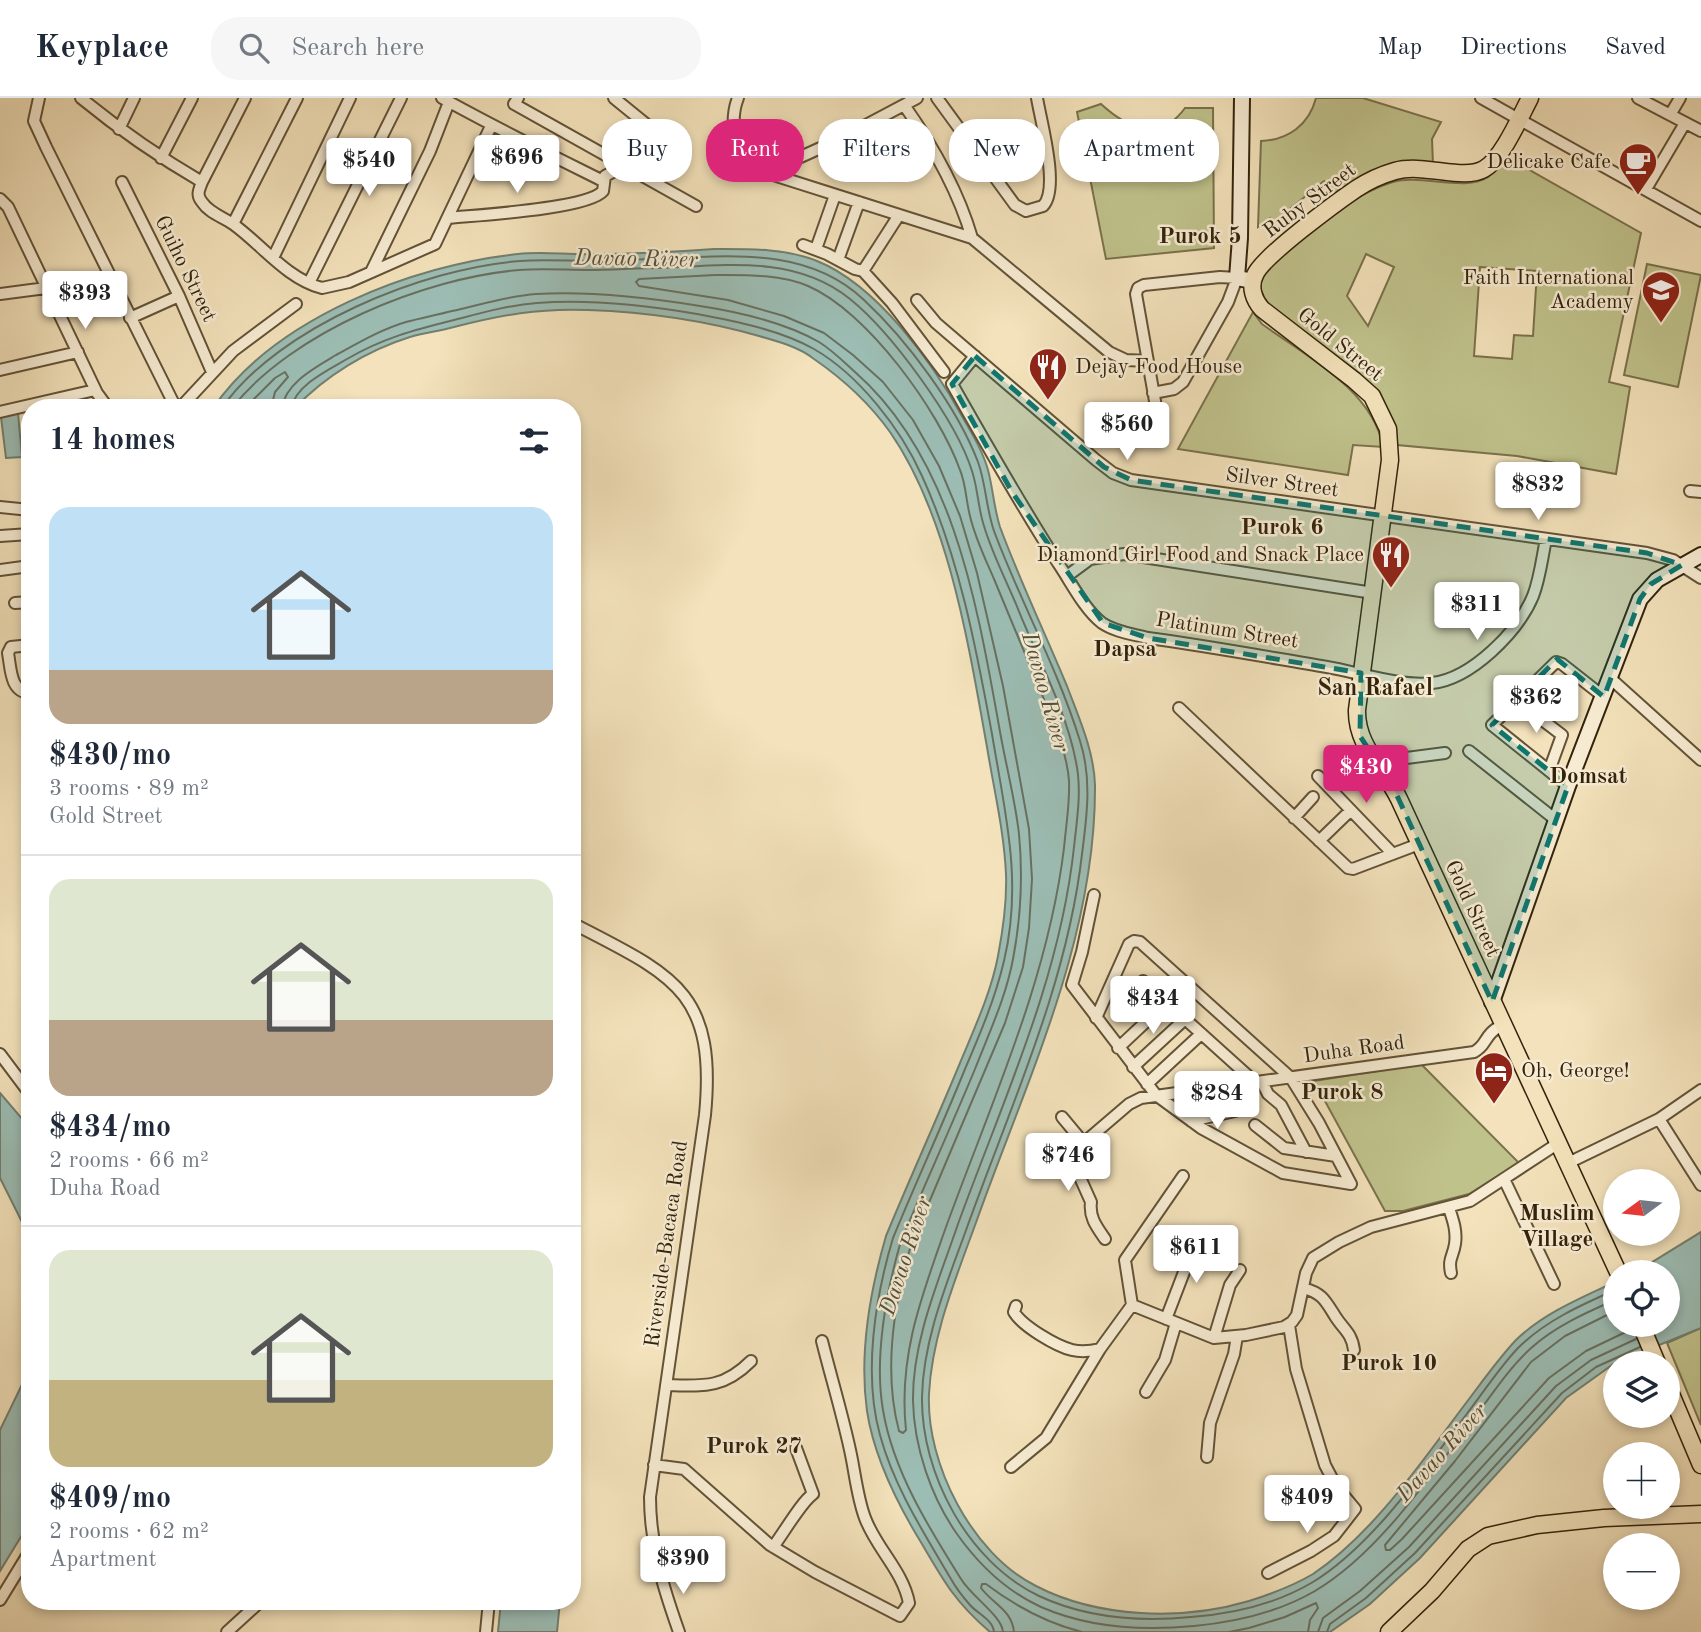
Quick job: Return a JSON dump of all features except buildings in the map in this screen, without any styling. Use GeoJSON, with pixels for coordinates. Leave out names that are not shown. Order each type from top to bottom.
{"type":"FeatureCollection","features":[{"type":"Feature","properties":{"kind":"main road","name":"Ruby Street"},"geometry":{"type":"LineString","coordinates":[[1245,280],[1345,197],[1376,178],[1406,169],[1465,174],[1485,169],[1494,161],[1530,98]]}},
{"type":"Feature","properties":{"kind":"main road","name":"Gold Street"},"geometry":{"type":"LineString","coordinates":[[1245,280],[1262,309],[1354,380],[1376,403],[1388,429],[1391,448],[1357,710],[1358,729],[1364,745],[1394,789],[1611,1260]]}},
{"type":"Feature","properties":{"kind":"main road"},"geometry":{"type":"LineString","coordinates":[[1680,1415],[1701,1465]]}},
{"type":"Feature","properties":{"kind":"main road"},"geometry":{"type":"LineString","coordinates":[[1390,1632],[1432,1591],[1468,1549],[1488,1536],[1503,1531],[1604,1518],[1701,1514]]}},
{"type":"Feature","properties":{"kind":"street"},"geometry":{"type":"LineString","coordinates":[[39,98],[34,115],[36,125],[130,318],[173,399]]}},
{"type":"Feature","properties":{"kind":"street"},"geometry":{"type":"LineString","coordinates":[[81,98],[119,129],[202,182]]}},
{"type":"Feature","properties":{"kind":"street"},"geometry":{"type":"LineString","coordinates":[[119,129],[134,98]]}},
{"type":"Feature","properties":{"kind":"street"},"geometry":{"type":"LineString","coordinates":[[161,158],[192,98]]}},
{"type":"Feature","properties":{"kind":"street"},"geometry":{"type":"LineString","coordinates":[[245,98],[202,182],[198,192],[200,201],[233,224],[273,258],[318,288],[349,282],[435,244],[491,126]]}},
{"type":"Feature","properties":{"kind":"street"},"geometry":{"type":"LineString","coordinates":[[233,224],[297,98]]}},
{"type":"Feature","properties":{"kind":"street"},"geometry":{"type":"LineString","coordinates":[[273,258],[350,98]]}},
{"type":"Feature","properties":{"kind":"street"},"geometry":{"type":"LineString","coordinates":[[309,283],[401,98]]}},
{"type":"Feature","properties":{"kind":"street"},"geometry":{"type":"LineString","coordinates":[[614,98],[640,119]]}},
{"type":"Feature","properties":{"kind":"street"},"geometry":{"type":"LineString","coordinates":[[735,119],[738,98]]}},
{"type":"Feature","properties":{"kind":"street"},"geometry":{"type":"LineString","coordinates":[[804,155],[917,98]]}},
{"type":"Feature","properties":{"kind":"street"},"geometry":{"type":"LineString","coordinates":[[937,98],[1015,205],[1026,211],[1043,206],[1050,194],[1050,175],[1037,98]]}},
{"type":"Feature","properties":{"kind":"street"},"geometry":{"type":"LineString","coordinates":[[1153,393],[1174,389],[1183,382],[1228,302],[1245,280],[1241,238],[1242,98]]}},
{"type":"Feature","properties":{"kind":"street"},"geometry":{"type":"LineString","coordinates":[[1481,98],[1701,220]]}},
{"type":"Feature","properties":{"kind":"street"},"geometry":{"type":"LineString","coordinates":[[1638,98],[1701,131]]}},
{"type":"Feature","properties":{"kind":"street"},"geometry":{"type":"LineString","coordinates":[[1670,115],[1680,98]]}},
{"type":"Feature","properties":{"kind":"street"},"geometry":{"type":"LineString","coordinates":[[371,272],[410,195],[445,100],[491,126],[602,181]]}},
{"type":"Feature","properties":{"kind":"street"},"geometry":{"type":"LineString","coordinates":[[516,101],[602,152]]}},
{"type":"Feature","properties":{"kind":"street"},"geometry":{"type":"LineString","coordinates":[[904,105],[941,163],[972,238]]}},
{"type":"Feature","properties":{"kind":"street"},"geometry":{"type":"LineString","coordinates":[[1646,189],[1685,123]]}},
{"type":"Feature","properties":{"kind":"street"},"geometry":{"type":"LineString","coordinates":[[448,218],[544,208],[591,199],[603,191],[603,182]]}},
{"type":"Feature","properties":{"kind":"street"},"geometry":{"type":"LineString","coordinates":[[654,182],[696,206]]}},
{"type":"Feature","properties":{"kind":"street"},"geometry":{"type":"LineString","coordinates":[[794,182],[972,238],[1109,352],[1126,360],[1148,360]]}},
{"type":"Feature","properties":{"kind":"street","name":"Guiho Street"},"geometry":{"type":"LineString","coordinates":[[122,183],[179,296],[212,372]]}},
{"type":"Feature","properties":{"kind":"street"},"geometry":{"type":"LineString","coordinates":[[816,249],[835,195]]}},
{"type":"Feature","properties":{"kind":"street"},"geometry":{"type":"LineString","coordinates":[[0,199],[8,207],[102,399]]}},
{"type":"Feature","properties":{"kind":"street"},"geometry":{"type":"LineString","coordinates":[[838,260],[859,202]]}},
{"type":"Feature","properties":{"kind":"street"},"geometry":{"type":"LineString","coordinates":[[863,271],[899,215]]}},
{"type":"Feature","properties":{"kind":"street"},"geometry":{"type":"LineString","coordinates":[[803,245],[855,270],[863,271],[944,372]]}},
{"type":"Feature","properties":{"kind":"street"},"geometry":{"type":"LineString","coordinates":[[1158,418],[1136,294],[1138,288],[1144,285],[1220,277],[1245,280]]}},
{"type":"Feature","properties":{"kind":"street"},"geometry":{"type":"LineString","coordinates":[[0,294],[46,288]]}},
{"type":"Feature","properties":{"kind":"street"},"geometry":{"type":"LineString","coordinates":[[130,318],[179,296]]}},
{"type":"Feature","properties":{"kind":"street","name":"Silver Street"},"geometry":{"type":"LineString","coordinates":[[917,300],[929,317],[1104,467],[1122,477],[1140,482],[1647,553],[1665,557],[1701,578]]}},
{"type":"Feature","properties":{"kind":"street"},"geometry":{"type":"LineString","coordinates":[[186,399],[242,344],[296,304]]}},
{"type":"Feature","properties":{"kind":"street"},"geometry":{"type":"LineString","coordinates":[[0,370],[78,352]]}},
{"type":"Feature","properties":{"kind":"street","name":"Platinum Street"},"geometry":{"type":"LineString","coordinates":[[975,356],[952,384],[1013,492],[1067,576],[1095,616],[1103,624],[1114,628],[1148,638],[1362,673],[1401,682],[1432,683],[1464,673],[1478,663],[1514,626],[1532,598],[1546,539]]}},
{"type":"Feature","properties":{"kind":"street"},"geometry":{"type":"LineString","coordinates":[[57,399],[96,390]]}},
{"type":"Feature","properties":{"kind":"street"},"geometry":{"type":"LineString","coordinates":[[0,412],[21,407]]}},
{"type":"Feature","properties":{"kind":"street"},"geometry":{"type":"LineString","coordinates":[[0,508],[21,509]]}},
{"type":"Feature","properties":{"kind":"street"},"geometry":{"type":"LineString","coordinates":[[0,536],[21,535]]}},
{"type":"Feature","properties":{"kind":"street"},"geometry":{"type":"LineString","coordinates":[[1067,576],[1090,559],[1124,554],[1373,593]]}},
{"type":"Feature","properties":{"kind":"street"},"geometry":{"type":"LineString","coordinates":[[1492,1002],[1568,786],[1634,612],[1646,590],[1657,580],[1701,555]]}},
{"type":"Feature","properties":{"kind":"street"},"geometry":{"type":"LineString","coordinates":[[0,570],[21,567]]}},
{"type":"Feature","properties":{"kind":"street"},"geometry":{"type":"LineString","coordinates":[[15,603],[21,603]]}},
{"type":"Feature","properties":{"kind":"street"},"geometry":{"type":"LineString","coordinates":[[21,646],[11,647],[8,653],[14,685],[21,691]]}},
{"type":"Feature","properties":{"kind":"street"},"geometry":{"type":"LineString","coordinates":[[1568,786],[1492,725],[1553,663],[1558,662],[1604,697]]}},
{"type":"Feature","properties":{"kind":"street"},"geometry":{"type":"LineString","coordinates":[[1610,678],[1701,760]]}},
{"type":"Feature","properties":{"kind":"street"},"geometry":{"type":"LineString","coordinates":[[1517,700],[1562,735],[1549,771]]}},
{"type":"Feature","properties":{"kind":"street"},"geometry":{"type":"LineString","coordinates":[[1179,708],[1350,870],[1419,844]]}},
{"type":"Feature","properties":{"kind":"street"},"geometry":{"type":"LineString","coordinates":[[1469,751],[1556,820]]}},
{"type":"Feature","properties":{"kind":"street"},"geometry":{"type":"LineString","coordinates":[[1376,762],[1445,753]]}},
{"type":"Feature","properties":{"kind":"street"},"geometry":{"type":"LineString","coordinates":[[1318,776],[1393,854]]}},
{"type":"Feature","properties":{"kind":"street"},"geometry":{"type":"LineString","coordinates":[[1294,818],[1313,797]]}},
{"type":"Feature","properties":{"kind":"street"},"geometry":{"type":"LineString","coordinates":[[1319,841],[1350,811]]}},
{"type":"Feature","properties":{"kind":"street"},"geometry":{"type":"LineString","coordinates":[[1094,895],[1082,953],[1072,982],[1074,989],[1118,1048],[1156,1095],[1191,1121],[1283,1173],[1351,1184],[1291,1078],[1137,941],[1129,944],[1096,1018]]}},
{"type":"Feature","properties":{"kind":"street","name":"Riverside-Bacaca Road"},"geometry":{"type":"LineString","coordinates":[[581,928],[673,982],[691,1004],[702,1031],[706,1065],[706,1108],[650,1497],[653,1543],[679,1632]]}},
{"type":"Feature","properties":{"kind":"street"},"geometry":{"type":"LineString","coordinates":[[1143,981],[1259,1082],[1281,1105],[1306,1152]]}},
{"type":"Feature","properties":{"kind":"street"},"geometry":{"type":"LineString","coordinates":[[1118,1048],[1167,1002]]}},
{"type":"Feature","properties":{"kind":"street"},"geometry":{"type":"LineString","coordinates":[[1133,1067],[1185,1019]]}},
{"type":"Feature","properties":{"kind":"street","name":"Duha Road"},"geometry":{"type":"LineString","coordinates":[[1082,1142],[1132,1102],[1156,1095],[1474,1052],[1482,1047],[1490,1031],[1503,1025]]}},
{"type":"Feature","properties":{"kind":"street"},"geometry":{"type":"LineString","coordinates":[[1147,1084],[1201,1034]]}},
{"type":"Feature","properties":{"kind":"street"},"geometry":{"type":"LineString","coordinates":[[0,1054],[21,1082]]}},
{"type":"Feature","properties":{"kind":"street"},"geometry":{"type":"LineString","coordinates":[[1566,1164],[1659,1119],[1701,1090]]}},
{"type":"Feature","properties":{"kind":"street"},"geometry":{"type":"LineString","coordinates":[[1191,1121],[1235,1111]]}},
{"type":"Feature","properties":{"kind":"street"},"geometry":{"type":"LineString","coordinates":[[1062,1117],[1082,1142],[1079,1152],[1082,1160],[1077,1173],[1091,1202],[1091,1217],[1105,1239]]}},
{"type":"Feature","properties":{"kind":"street"},"geometry":{"type":"LineString","coordinates":[[1659,1119],[1701,1185]]}},
{"type":"Feature","properties":{"kind":"street"},"geometry":{"type":"LineString","coordinates":[[1255,1125],[1284,1148],[1336,1156]]}},
{"type":"Feature","properties":{"kind":"street"},"geometry":{"type":"LineString","coordinates":[[1132,1305],[1214,1338],[1289,1325],[1297,1315],[1311,1261],[1339,1242],[1371,1227],[1470,1201],[1557,1144]]}},
{"type":"Feature","properties":{"kind":"street"},"geometry":{"type":"LineString","coordinates":[[1010,1467],[1045,1438],[1100,1349],[1132,1305],[1125,1260],[1184,1176]]}},
{"type":"Feature","properties":{"kind":"street"},"geometry":{"type":"LineString","coordinates":[[1504,1179],[1554,1284]]}},
{"type":"Feature","properties":{"kind":"street"},"geometry":{"type":"LineString","coordinates":[[1449,1208],[1455,1227],[1455,1245],[1449,1261],[1451,1273]]}},
{"type":"Feature","properties":{"kind":"street"},"geometry":{"type":"LineString","coordinates":[[1146,1392],[1165,1360],[1171,1321],[1192,1241]]}},
{"type":"Feature","properties":{"kind":"street"},"geometry":{"type":"LineString","coordinates":[[1214,1338],[1230,1285],[1240,1270]]}},
{"type":"Feature","properties":{"kind":"street"},"geometry":{"type":"LineString","coordinates":[[1303,1289],[1319,1294],[1326,1300],[1336,1319],[1351,1335],[1354,1350]]}},
{"type":"Feature","properties":{"kind":"street"},"geometry":{"type":"LineString","coordinates":[[1016,1306],[1016,1316],[1037,1333],[1071,1350],[1100,1349]]}},
{"type":"Feature","properties":{"kind":"street"},"geometry":{"type":"LineString","coordinates":[[1268,1573],[1334,1536],[1355,1509],[1336,1486],[1325,1465],[1296,1369],[1289,1325]]}},
{"type":"Feature","properties":{"kind":"street"},"geometry":{"type":"LineString","coordinates":[[1207,1457],[1210,1423],[1234,1354],[1237,1336]]}},
{"type":"Feature","properties":{"kind":"street"},"geometry":{"type":"LineString","coordinates":[[653,1465],[684,1469],[773,1547],[900,1616],[909,1603],[895,1569],[870,1531],[863,1515],[850,1448],[822,1341]]}},
{"type":"Feature","properties":{"kind":"street"},"geometry":{"type":"LineString","coordinates":[[666,1385],[717,1384],[739,1373],[751,1361]]}},
{"type":"Feature","properties":{"kind":"street"},"geometry":{"type":"LineString","coordinates":[[773,1547],[806,1499],[813,1494],[796,1448]]}},
{"type":"Feature","properties":{"kind":"street"},"geometry":{"type":"LineString","coordinates":[[0,1600],[21,1566]]}},
{"type":"Feature","properties":{"kind":"street"},"geometry":{"type":"LineString","coordinates":[[227,1632],[251,1610]]}},
{"type":"Feature","properties":{"kind":"street"},"geometry":{"type":"LineString","coordinates":[[486,1632],[488,1610]]}},
{"type":"Feature","properties":{"kind":"highlighted area"},"geometry":{"type":"Polygon","coordinates":[[[975,356],[1104,467],[1131,480],[1647,553],[1682,565],[1651,584],[1640,599],[1604,697],[1557,659],[1492,725],[1568,786],[1492,1002],[1394,789],[1360,736],[1361,673],[1148,638],[1103,623],[1012,492],[952,384],[975,356]]]}},
{"type":"Feature","properties":{"kind":"green space"},"geometry":{"type":"Polygon","coordinates":[[[1316,98],[1363,98],[1441,122],[1432,139],[1433,165],[1376,170],[1335,193],[1324,181],[1274,222],[1270,218],[1258,227],[1261,141],[1280,138],[1296,129],[1308,116],[1316,98]]]}},
{"type":"Feature","properties":{"kind":"green space"},"geometry":{"type":"Polygon","coordinates":[[[1101,104],[1121,119],[1078,119],[1077,112],[1101,104]]]}},
{"type":"Feature","properties":{"kind":"green space"},"geometry":{"type":"Polygon","coordinates":[[[1185,108],[1213,108],[1213,119],[1175,119],[1185,108]]]}},
{"type":"Feature","properties":{"kind":"green space"},"geometry":{"type":"Polygon","coordinates":[[[1503,155],[1641,233],[1609,382],[1630,387],[1616,474],[1517,456],[1397,445],[1393,426],[1264,302],[1261,283],[1270,266],[1328,218],[1360,196],[1404,180],[1455,183],[1479,181],[1495,170],[1503,155]],[[1366,254],[1347,296],[1368,326],[1394,267],[1366,254]],[[1480,267],[1474,356],[1512,359],[1514,335],[1533,336],[1537,271],[1480,267]]]}},
{"type":"Feature","properties":{"kind":"green space"},"geometry":{"type":"Polygon","coordinates":[[[1091,182],[1214,182],[1214,248],[1106,259],[1091,182]]]}},
{"type":"Feature","properties":{"kind":"green space"},"geometry":{"type":"Polygon","coordinates":[[[1647,264],[1701,275],[1678,387],[1624,375],[1647,264]]]}},
{"type":"Feature","properties":{"kind":"green space"},"geometry":{"type":"Polygon","coordinates":[[[1253,312],[1262,324],[1335,376],[1366,408],[1377,427],[1383,447],[1353,445],[1348,475],[1178,449],[1253,312]]]}},
{"type":"Feature","properties":{"kind":"green space"},"geometry":{"type":"Polygon","coordinates":[[[1421,1064],[1519,1163],[1469,1194],[1403,1211],[1385,1211],[1314,1081],[1421,1064]]]}},
{"type":"Feature","properties":{"kind":"green space"},"geometry":{"type":"Polygon","coordinates":[[[1701,1328],[1701,1425],[1680,1374],[1680,1351],[1670,1351],[1667,1343],[1701,1328]]]}},
{"type":"Feature","properties":{"kind":"water","name":"Davao River"},"geometry":{"type":"Polygon","coordinates":[[[714,249],[779,251],[817,261],[839,272],[882,307],[936,374],[974,437],[990,477],[1000,527],[1085,735],[1095,785],[1092,841],[1072,952],[1056,1006],[954,1282],[931,1371],[930,1421],[935,1449],[957,1504],[973,1530],[992,1552],[1013,1571],[1036,1586],[1086,1605],[1141,1613],[1169,1613],[1196,1612],[1249,1601],[1274,1593],[1313,1574],[1356,1538],[1396,1495],[1516,1340],[1563,1307],[1603,1288],[1603,1337],[1679,1337],[1644,1351],[1603,1351],[1603,1372],[1566,1398],[1420,1558],[1370,1604],[1330,1632],[990,1632],[968,1611],[944,1581],[904,1513],[881,1463],[870,1428],[864,1367],[875,1279],[886,1236],[987,997],[1000,946],[1006,884],[998,810],[973,668],[954,584],[928,503],[890,432],[874,412],[825,367],[802,351],[780,342],[717,325],[674,318],[570,310],[504,316],[394,342],[348,365],[304,399],[221,399],[240,376],[272,348],[309,323],[349,301],[392,284],[477,260],[527,253],[623,254],[714,249]]]}},
{"type":"Feature","properties":{"kind":"water"},"geometry":{"type":"Polygon","coordinates":[[[18,413],[21,457],[6,458],[1,417],[18,413]]]}},
{"type":"Feature","properties":{"kind":"water"},"geometry":{"type":"Polygon","coordinates":[[[0,1093],[21,1118],[21,1220],[0,1178],[0,1093]]]}},
{"type":"Feature","properties":{"kind":"water"},"geometry":{"type":"Polygon","coordinates":[[[1701,1232],[1701,1328],[1680,1337],[1680,1260],[1656,1260],[1701,1232]]]}},
{"type":"Feature","properties":{"kind":"water"},"geometry":{"type":"Polygon","coordinates":[[[21,1387],[21,1537],[0,1571],[0,1430],[21,1387]]]}},
{"type":"Feature","properties":{"kind":"water"},"geometry":{"type":"Polygon","coordinates":[[[500,1610],[559,1610],[557,1632],[498,1632],[500,1610]]]}},
{"type":"Feature","properties":{"kind":"place","name":"Delicake Cafe"},"geometry":{"type":"Point","coordinates":[1638,196]}},
{"type":"Feature","properties":{"kind":"place","name":"Faith International Academy"},"geometry":{"type":"Point","coordinates":[1661,324]}},
{"type":"Feature","properties":{"kind":"place","name":"Dejay Food House"},"geometry":{"type":"Point","coordinates":[1048,401]}},
{"type":"Feature","properties":{"kind":"place","name":"Diamond Girl Food and Snack Place"},"geometry":{"type":"Point","coordinates":[1391,589]}},
{"type":"Feature","properties":{"kind":"place","name":"Oh, George!"},"geometry":{"type":"Point","coordinates":[1494,1105]}},
{"type":"Feature","properties":{"kind":"district","name":"Purok 5"},"geometry":{"type":"Point","coordinates":[1200,236]}},
{"type":"Feature","properties":{"kind":"district","name":"Purok 6"},"geometry":{"type":"Point","coordinates":[1282,527]}},
{"type":"Feature","properties":{"kind":"district","name":"Dapsa"},"geometry":{"type":"Point","coordinates":[1125,649]}},
{"type":"Feature","properties":{"kind":"district","name":"San Rafael"},"geometry":{"type":"Point","coordinates":[1375,689]}},
{"type":"Feature","properties":{"kind":"district","name":"Domsat"},"geometry":{"type":"Point","coordinates":[1588,776]}},
{"type":"Feature","properties":{"kind":"district","name":"Purok 8"},"geometry":{"type":"Point","coordinates":[1342,1092]}},
{"type":"Feature","properties":{"kind":"district","name":"Muslim Village"},"geometry":{"type":"Point","coordinates":[1557,1226]}},
{"type":"Feature","properties":{"kind":"district","name":"Purok 10"},"geometry":{"type":"Point","coordinates":[1389,1363]}},
{"type":"Feature","properties":{"kind":"district","name":"Purok 27"},"geometry":{"type":"Point","coordinates":[754,1446]}}]}
